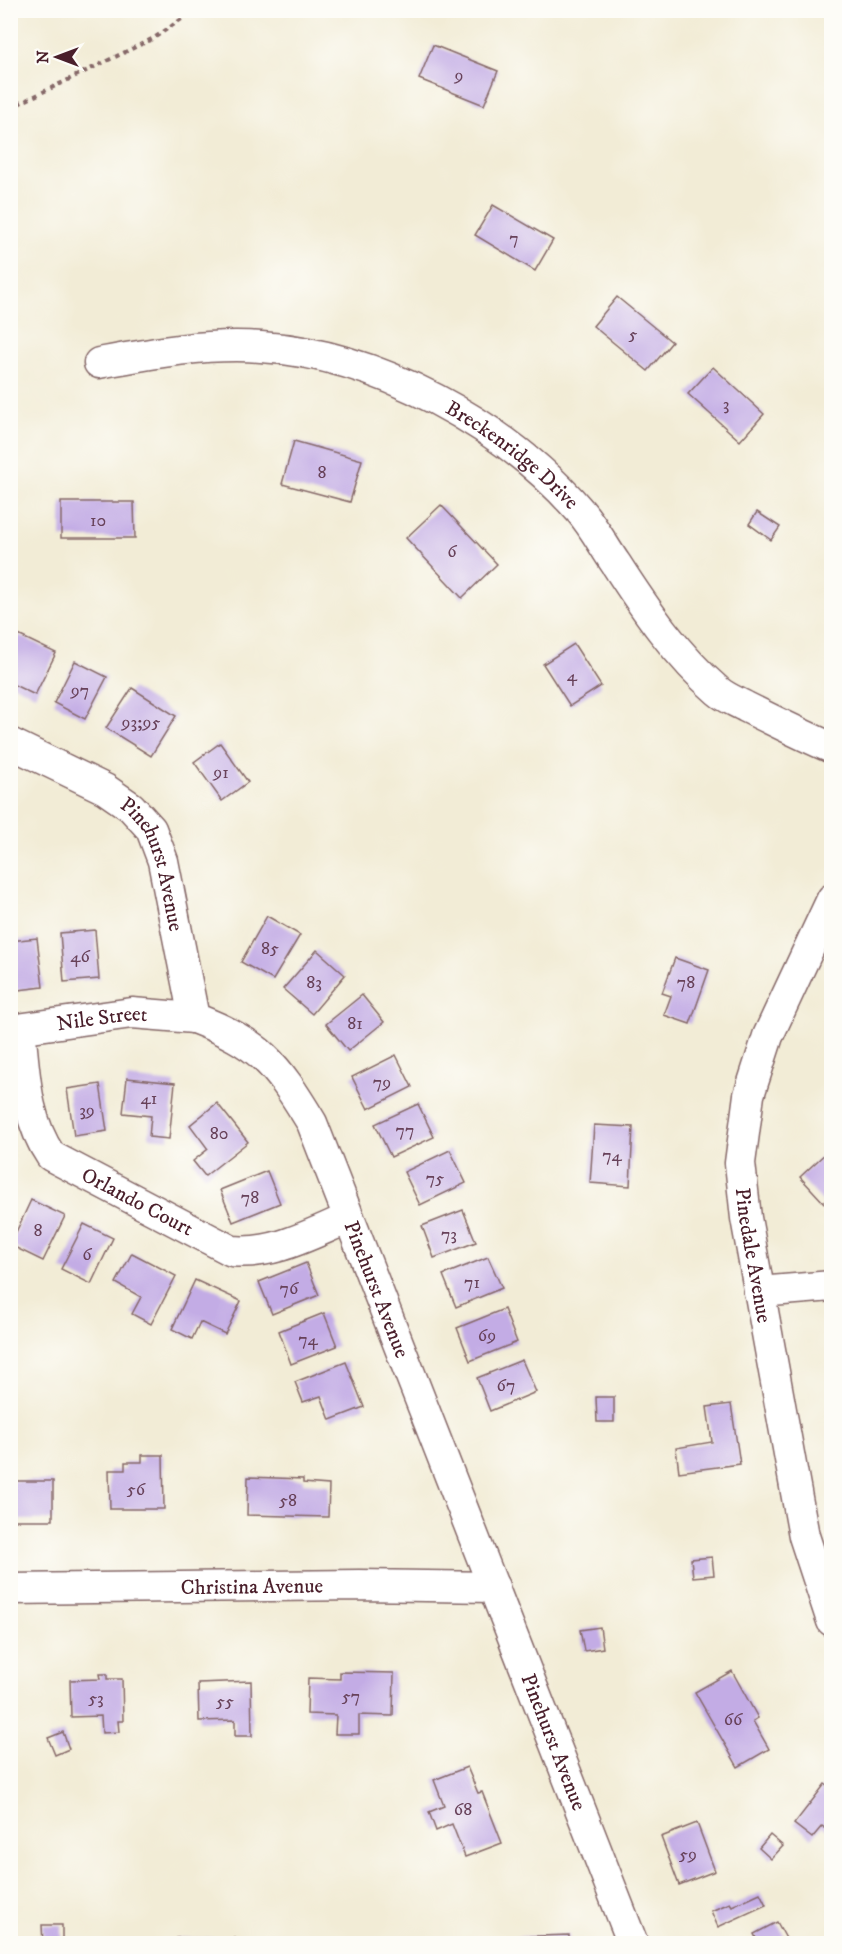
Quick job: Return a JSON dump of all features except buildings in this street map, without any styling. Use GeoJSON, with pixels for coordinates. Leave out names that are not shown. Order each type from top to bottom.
{"type":"FeatureCollection","features":[{"type":"Feature","properties":{"kind":"street","name":"Breckenridge Drive"},"geometry":{"type":"LineString","coordinates":[[99,363],[166,350],[211,346],[262,346],[326,358],[389,378],[442,400],[535,466],[581,512],[677,650],[719,693],[831,748]]}},
{"type":"Feature","properties":{"kind":"street","name":"Pinehurst Avenue"},"geometry":{"type":"LineString","coordinates":[[10,743],[105,789],[131,807],[151,829],[163,861],[194,1018],[226,1030],[254,1046],[284,1076],[312,1123],[633,1944]]}},
{"type":"Feature","properties":{"kind":"street","name":"Pinedale Avenue"},"geometry":{"type":"LineString","coordinates":[[831,899],[768,1036],[749,1095],[740,1163],[759,1292],[804,1536],[831,1621]]}},
{"type":"Feature","properties":{"kind":"street","name":"Nile Street"},"geometry":{"type":"LineString","coordinates":[[15,1030],[132,1013],[194,1018]]}},
{"type":"Feature","properties":{"kind":"street","name":"Orlando Court"},"geometry":{"type":"LineString","coordinates":[[15,1030],[30,1113],[38,1137],[51,1156],[232,1251],[253,1253],[274,1250],[349,1218]]}},
{"type":"Feature","properties":{"kind":"street"},"geometry":{"type":"LineString","coordinates":[[759,1292],[831,1286]]}},
{"type":"Feature","properties":{"kind":"street","name":"Christina Avenue"},"geometry":{"type":"LineString","coordinates":[[10,1589],[347,1585],[494,1587]]}},
{"type":"Feature","properties":{"kind":"path"},"geometry":{"type":"LineString","coordinates":[[10,108],[154,38],[195,10]]}}]}
